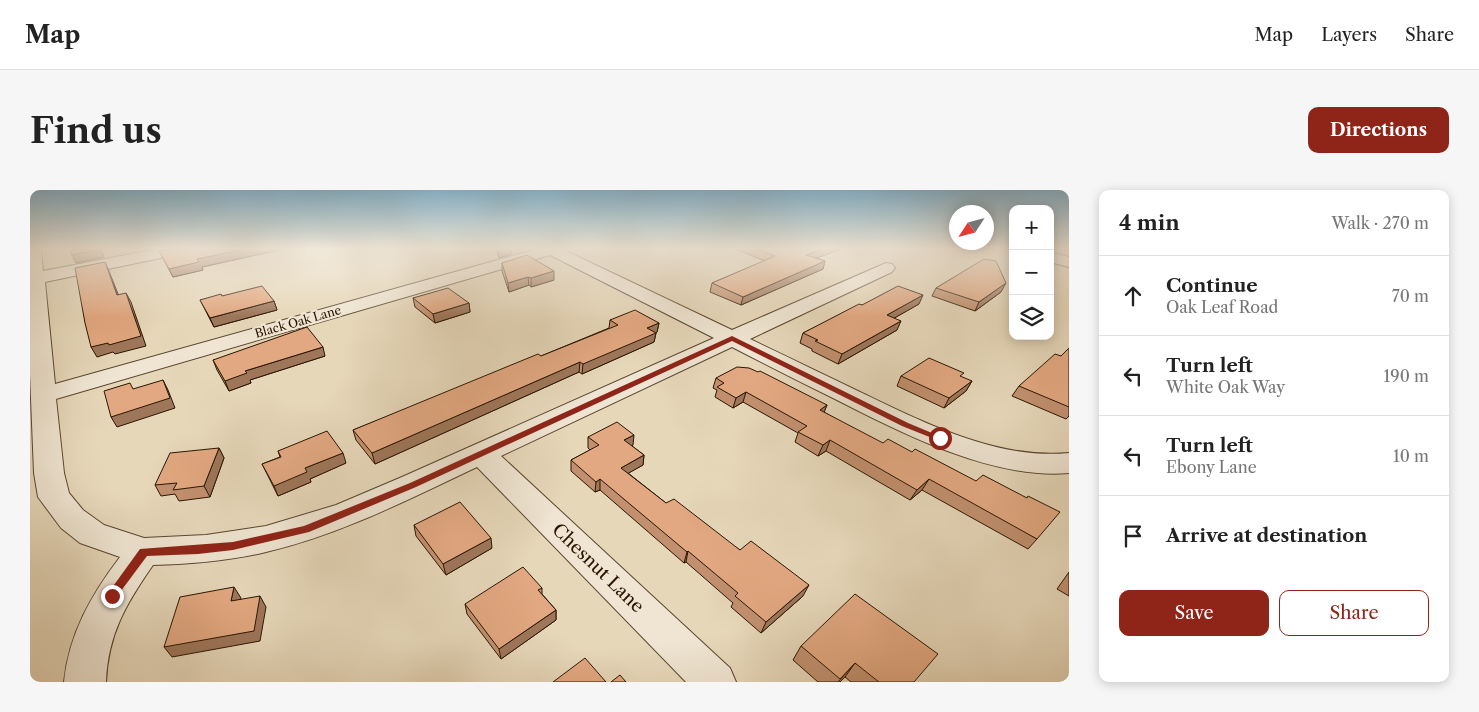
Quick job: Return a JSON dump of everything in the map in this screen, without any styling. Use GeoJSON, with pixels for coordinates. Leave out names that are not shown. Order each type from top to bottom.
{"type":"FeatureCollection","features":[{"type":"Feature","properties":{"kind":"street"},"geometry":{"type":"LineString","coordinates":[[66,272],[32,279],[44,395],[49,473],[54,497],[72,519],[92,534],[144,552],[198,550],[233,546],[305,529],[413,485],[877,272]]}},
{"type":"Feature","properties":{"kind":"street","name":"Black Oak Lane"},"geometry":{"type":"LineString","coordinates":[[44,395],[472,272]]}},
{"type":"Feature","properties":{"kind":"street"},"geometry":{"type":"LineString","coordinates":[[598,272],[905,424],[976,449],[1062,472]]}},
{"type":"Feature","properties":{"kind":"street","name":"Chesnut Lane"},"geometry":{"type":"LineString","coordinates":[[481,454],[715,682]]}},
{"type":"Feature","properties":{"kind":"street"},"geometry":{"type":"LineString","coordinates":[[85,682],[85,664],[95,631],[112,596],[144,552]]}},
{"type":"Feature","properties":{"kind":"building"},"geometry":{"type":"Polygon","coordinates":[[[76,272],[109,272],[117,295],[126,293],[141,336],[109,345],[108,343],[91,347],[76,272]]]}},
{"type":"Feature","properties":{"kind":"building"},"geometry":{"type":"Polygon","coordinates":[[[505,272],[551,272],[531,278],[528,277],[508,283],[505,272]]]}},
{"type":"Feature","properties":{"kind":"building"},"geometry":{"type":"Polygon","coordinates":[[[738,272],[800,272],[743,297],[712,283],[738,272]]]}},
{"type":"Feature","properties":{"kind":"building"},"geometry":{"type":"Polygon","coordinates":[[[963,272],[1001,272],[1006,283],[979,302],[936,288],[963,272]]]}},
{"type":"Feature","properties":{"kind":"building"},"geometry":{"type":"Polygon","coordinates":[[[262,286],[274,301],[210,318],[200,300],[221,294],[222,296],[262,286]]]}},
{"type":"Feature","properties":{"kind":"building"},"geometry":{"type":"Polygon","coordinates":[[[898,286],[923,295],[887,315],[901,321],[842,354],[803,333],[859,304],[862,305],[898,286]]]}},
{"type":"Feature","properties":{"kind":"building"},"geometry":{"type":"Polygon","coordinates":[[[448,288],[469,303],[433,314],[413,298],[448,288]]]}},
{"type":"Feature","properties":{"kind":"building"},"geometry":{"type":"Polygon","coordinates":[[[635,310],[659,323],[647,328],[656,333],[583,364],[580,362],[372,453],[353,430],[538,354],[541,356],[618,325],[610,320],[635,310]]]}},
{"type":"Feature","properties":{"kind":"building"},"geometry":{"type":"Polygon","coordinates":[[[307,327],[323,347],[245,371],[247,373],[225,381],[213,360],[307,327]]]}},
{"type":"Feature","properties":{"kind":"building"},"geometry":{"type":"Polygon","coordinates":[[[1069,348],[1069,407],[1019,386],[1055,354],[1061,356],[1069,348]]]}},
{"type":"Feature","properties":{"kind":"building"},"geometry":{"type":"Polygon","coordinates":[[[929,358],[964,373],[960,376],[972,381],[949,398],[901,376],[929,358]]]}},
{"type":"Feature","properties":{"kind":"building"},"geometry":{"type":"Polygon","coordinates":[[[737,367],[760,371],[827,405],[820,410],[883,443],[888,439],[912,452],[915,449],[976,481],[983,475],[1027,498],[1028,496],[1060,512],[1037,539],[929,479],[917,490],[830,440],[823,445],[798,432],[807,426],[746,392],[736,398],[717,387],[724,383],[716,378],[737,367]]]}},
{"type":"Feature","properties":{"kind":"building"},"geometry":{"type":"Polygon","coordinates":[[[163,380],[170,398],[111,417],[104,391],[130,383],[133,389],[163,380]]]}},
{"type":"Feature","properties":{"kind":"building"},"geometry":{"type":"Polygon","coordinates":[[[617,422],[634,435],[624,440],[644,455],[621,468],[666,503],[674,499],[740,550],[751,541],[809,585],[766,622],[735,596],[738,593],[688,551],[600,479],[596,482],[571,460],[599,445],[588,437],[617,422]]]}},
{"type":"Feature","properties":{"kind":"building"},"geometry":{"type":"Polygon","coordinates":[[[327,431],[343,453],[305,468],[307,472],[274,486],[262,464],[281,457],[278,451],[327,431]]]}},
{"type":"Feature","properties":{"kind":"building"},"geometry":{"type":"Polygon","coordinates":[[[219,448],[204,486],[173,490],[177,483],[155,485],[170,453],[219,448]]]}},
{"type":"Feature","properties":{"kind":"building"},"geometry":{"type":"Polygon","coordinates":[[[460,502],[491,538],[443,564],[414,525],[460,502]]]}},
{"type":"Feature","properties":{"kind":"building"},"geometry":{"type":"Polygon","coordinates":[[[523,567],[542,588],[538,590],[556,610],[499,649],[465,604],[523,567]]]}},
{"type":"Feature","properties":{"kind":"building"},"geometry":{"type":"Polygon","coordinates":[[[234,587],[231,601],[260,596],[254,631],[164,647],[180,597],[234,587]]]}},
{"type":"Feature","properties":{"kind":"building"},"geometry":{"type":"Polygon","coordinates":[[[855,594],[938,654],[914,682],[879,682],[855,663],[840,679],[801,646],[855,594]]]}},
{"type":"Feature","properties":{"kind":"building"},"geometry":{"type":"Polygon","coordinates":[[[585,658],[606,682],[553,682],[585,658]]]}},
{"type":"Feature","properties":{"kind":"building"},"geometry":{"type":"Polygon","coordinates":[[[620,675],[626,682],[611,682],[620,675]]]}},
{"type":"Feature","properties":{"kind":"route"},"geometry":{"type":"LineString","coordinates":[[112,596],[144,552],[198,550],[233,546],[305,529],[341,516],[413,485],[732,338],[905,424],[940,438]]}}]}
